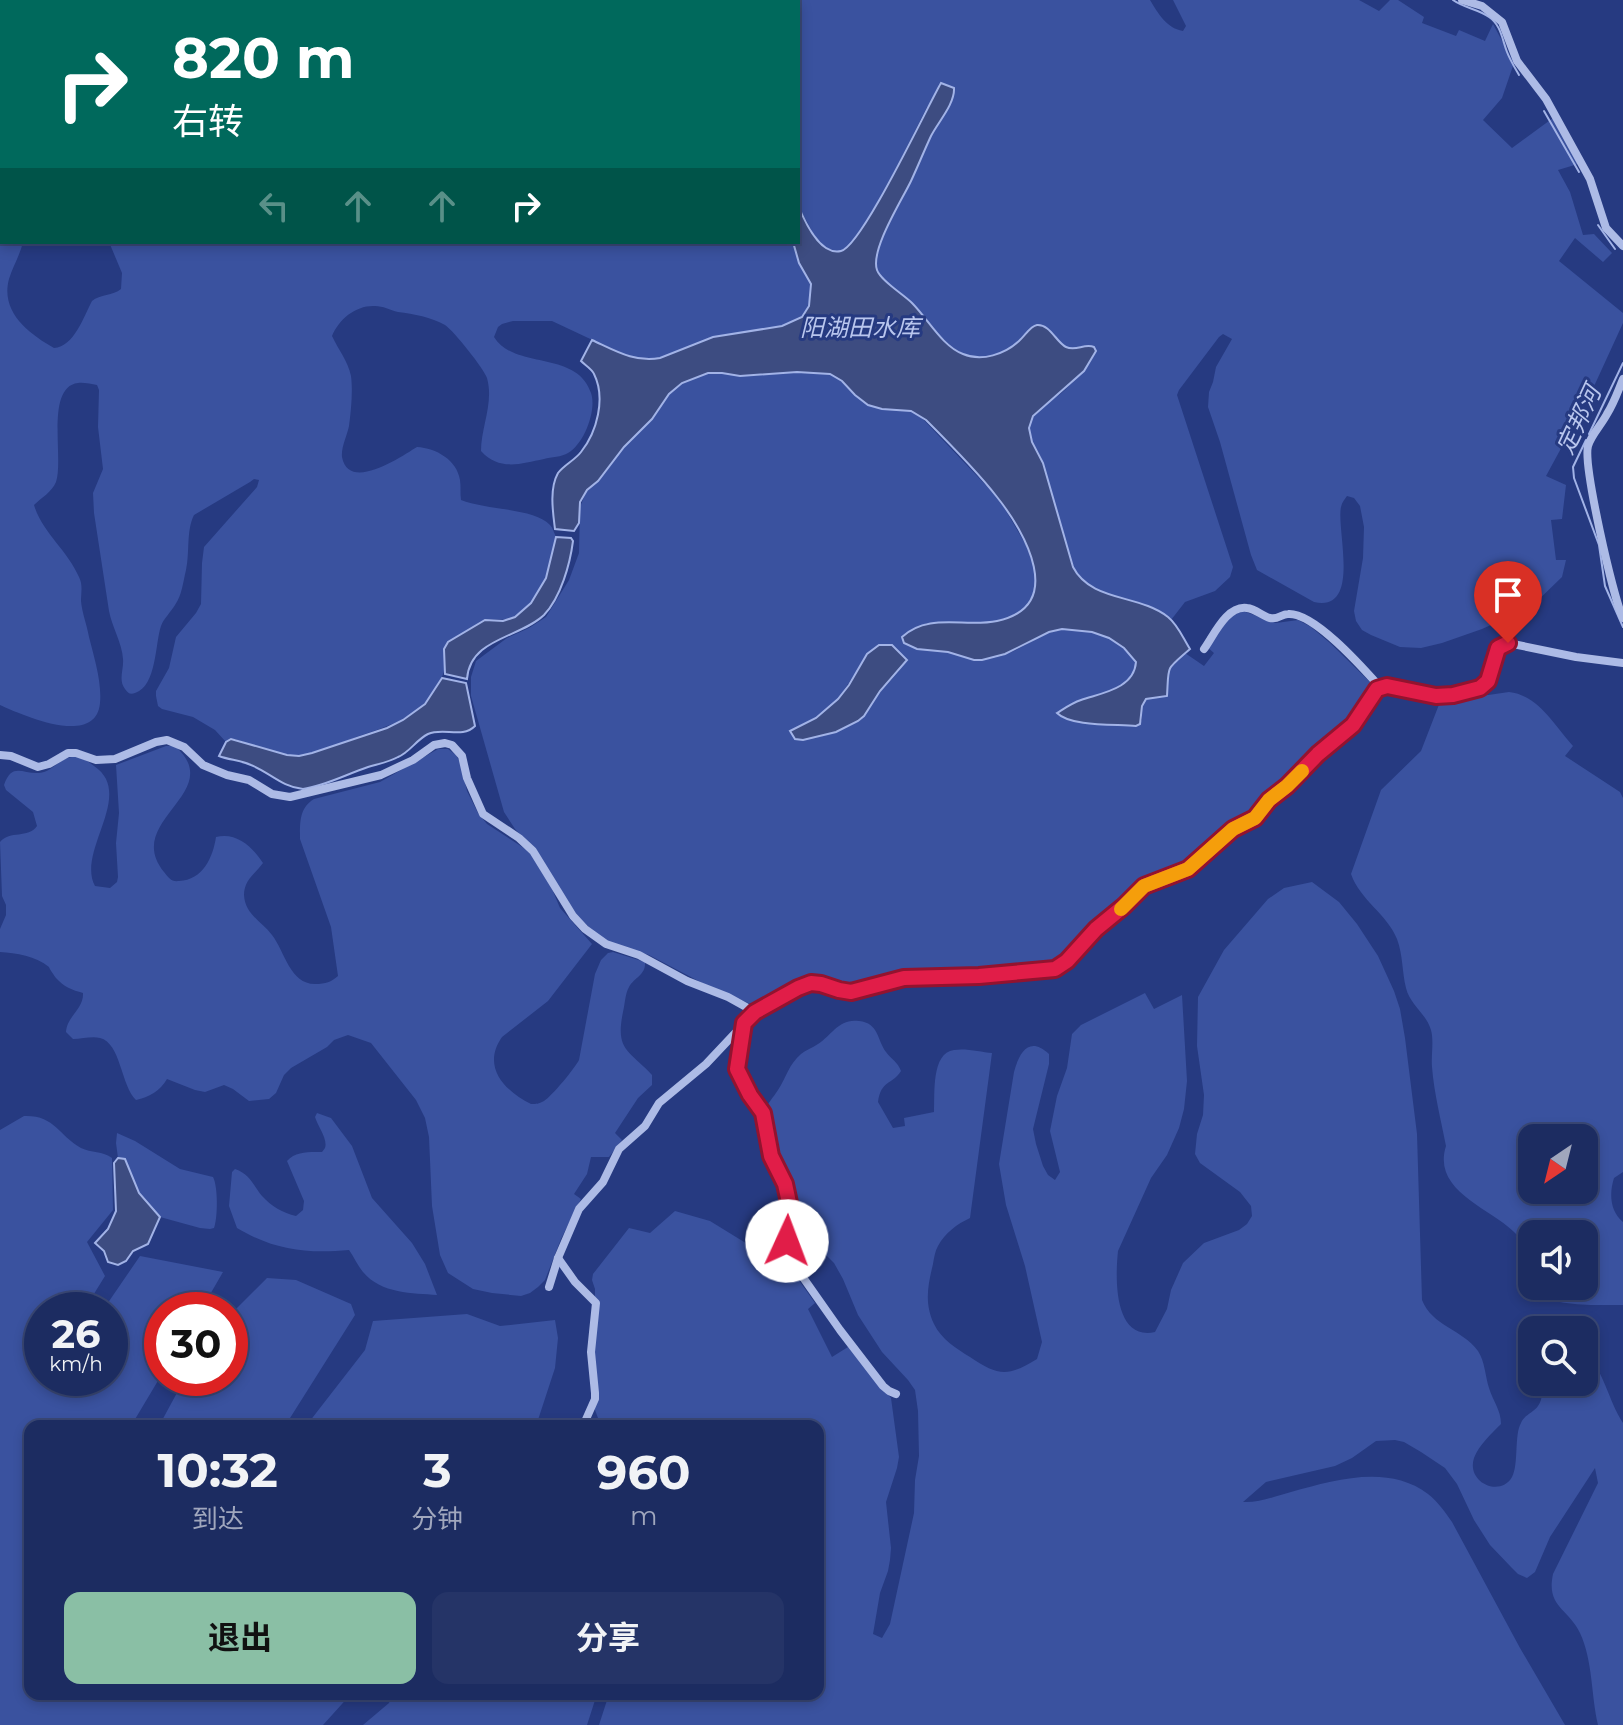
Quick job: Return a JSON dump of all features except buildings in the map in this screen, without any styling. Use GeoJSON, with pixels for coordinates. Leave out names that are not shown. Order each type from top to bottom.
{"type":"FeatureCollection","features":[{"type":"Feature","properties":{"kind":"street"},"geometry":{"type":"LineString","coordinates":[[1462,0],[1482,6],[1502,22],[1517,61],[1546,99],[1590,179],[1606,228],[1623,246]]}},
{"type":"Feature","properties":{"kind":"street"},"geometry":{"type":"LineString","coordinates":[[1623,379],[1610,409],[1589,443],[1587,455],[1608,569],[1623,618]]}},
{"type":"Feature","properties":{"kind":"street"},"geometry":{"type":"LineString","coordinates":[[1204,649],[1225,617],[1237,609],[1246,607],[1275,619],[1291,614],[1320,627],[1380,687]]}},
{"type":"Feature","properties":{"kind":"street"},"geometry":{"type":"LineString","coordinates":[[549,1287],[579,1209],[603,1182],[619,1149],[645,1126],[659,1103],[711,1060],[755,1012],[811,983],[851,992],[904,978],[979,976],[1055,969],[1144,886],[1188,869],[1233,829],[1255,818],[1269,800],[1353,725],[1380,687],[1436,696],[1480,688],[1488,681],[1498,648],[1508,643],[1623,663]]}},
{"type":"Feature","properties":{"kind":"street"},"geometry":{"type":"LineString","coordinates":[[0,755],[38,767],[68,753],[96,760],[115,759],[167,740],[184,747],[203,765],[249,780],[272,794],[290,797],[381,775],[413,760],[434,745],[452,745],[462,756],[467,778],[483,814],[533,851],[573,916],[585,929],[606,944],[647,958],[687,981],[728,997],[755,1012]]}},
{"type":"Feature","properties":{"kind":"street"},"geometry":{"type":"LineString","coordinates":[[744,1023],[737,1069],[763,1113],[771,1156],[785,1184],[791,1212],[787,1241],[790,1259],[883,1386],[896,1394]]}},
{"type":"Feature","properties":{"kind":"street"},"geometry":{"type":"LineString","coordinates":[[558,1258],[597,1305],[591,1352],[595,1399],[586,1420]]}},
{"type":"Feature","properties":{"kind":"shaded area"},"geometry":{"type":"Polygon","coordinates":[[[800,0],[1150,0],[1167,23],[1183,31],[1186,26],[1173,0],[1359,0],[1379,11],[1390,0],[1398,0],[1424,17],[1422,23],[1456,36],[1459,30],[1485,41],[1493,24],[1514,63],[1502,98],[1483,120],[1512,148],[1553,118],[1578,164],[1558,170],[1570,192],[1583,235],[1594,234],[1612,253],[1603,262],[1575,238],[1559,261],[1623,313],[1623,323],[1590,395],[1546,476],[1566,485],[1562,519],[1551,520],[1556,560],[1566,560],[1562,577],[1531,607],[1482,629],[1421,648],[1400,647],[1362,630],[1356,621],[1354,611],[1363,558],[1364,527],[1360,506],[1354,498],[1347,496],[1340,518],[1344,567],[1338,595],[1329,602],[1314,602],[1257,570],[1208,407],[1216,367],[1232,339],[1223,334],[1177,395],[1233,567],[1230,577],[1215,591],[1185,602],[1171,620],[1150,608],[1092,589],[1083,582],[1071,560],[1042,461],[1030,432],[1034,415],[1073,380],[1086,345],[1071,348],[1053,334],[1027,333],[998,354],[973,357],[962,353],[943,339],[911,302],[881,277],[876,268],[878,249],[888,225],[954,96],[927,107],[884,192],[854,241],[841,251],[832,251],[814,235],[800,209],[800,0]]]}},
{"type":"Feature","properties":{"kind":"shaded area"},"geometry":{"type":"Polygon","coordinates":[[[0,244],[22,244],[9,279],[9,302],[26,329],[54,348],[73,337],[92,301],[121,289],[122,273],[110,244],[794,244],[799,263],[811,284],[810,297],[802,317],[782,326],[713,337],[660,358],[643,360],[618,352],[552,321],[513,321],[498,327],[494,337],[503,347],[516,354],[573,371],[584,380],[591,393],[588,426],[574,449],[560,456],[527,463],[503,464],[481,451],[489,397],[487,378],[445,325],[378,306],[361,308],[339,324],[332,336],[351,376],[350,420],[342,453],[347,467],[355,472],[365,472],[389,464],[417,447],[431,450],[444,456],[455,467],[460,480],[461,500],[533,515],[550,525],[556,537],[544,583],[532,603],[513,617],[483,622],[444,653],[441,679],[420,708],[389,725],[301,756],[276,753],[235,739],[226,742],[215,730],[193,717],[162,709],[156,696],[169,668],[176,637],[201,604],[204,547],[257,487],[259,480],[254,479],[194,515],[182,588],[161,626],[148,682],[132,694],[123,686],[122,653],[109,611],[94,513],[93,493],[103,469],[98,427],[99,390],[97,385],[85,383],[68,387],[59,410],[56,482],[34,505],[80,580],[82,606],[100,687],[100,703],[95,716],[86,724],[72,726],[40,721],[0,705],[0,244]]]}},
{"type":"Feature","properties":{"kind":"shaded area"},"geometry":{"type":"Polygon","coordinates":[[[712,372],[750,376],[797,372],[830,374],[882,409],[918,414],[999,499],[1033,560],[1036,587],[1028,604],[1008,618],[989,622],[927,623],[905,634],[904,643],[987,659],[1066,629],[1102,635],[1130,653],[1137,667],[1117,688],[1090,697],[1120,724],[1136,726],[1142,720],[1142,706],[1146,699],[1167,696],[1168,676],[1174,664],[1185,653],[1204,666],[1214,653],[1207,647],[1228,617],[1243,611],[1276,623],[1298,620],[1311,627],[1373,685],[1349,721],[1268,793],[1252,814],[1229,824],[1184,864],[1141,882],[1053,964],[904,972],[851,986],[822,978],[809,978],[759,1006],[708,986],[649,955],[603,940],[576,915],[532,847],[504,812],[471,696],[471,677],[476,661],[507,638],[546,617],[569,580],[579,553],[580,507],[587,490],[652,419],[669,394],[682,383],[712,372]],[[870,651],[838,699],[816,718],[790,731],[795,739],[819,737],[840,728],[873,699],[907,660],[870,651]]]}},
{"type":"Feature","properties":{"kind":"shaded area"},"geometry":{"type":"Polygon","coordinates":[[[1509,692],[1519,694],[1537,705],[1573,746],[1565,756],[1620,792],[1623,798],[1623,1172],[1614,1178],[1611,1196],[1615,1213],[1623,1222],[1623,1305],[1554,1300],[1598,1300],[1598,1220],[1518,1220],[1518,1237],[1464,1196],[1447,1174],[1444,1161],[1446,1146],[1433,1077],[1431,1030],[1408,994],[1399,945],[1393,930],[1361,892],[1351,874],[1381,790],[1421,751],[1440,702],[1509,692]]]}},
{"type":"Feature","properties":{"kind":"shaded area"},"geometry":{"type":"Polygon","coordinates":[[[166,746],[175,746],[188,763],[190,778],[184,793],[155,837],[155,854],[164,872],[174,881],[187,880],[205,866],[216,837],[230,837],[243,842],[263,863],[246,885],[244,895],[247,907],[277,942],[294,973],[307,983],[315,984],[338,976],[331,927],[300,839],[301,816],[305,807],[314,799],[380,782],[438,749],[448,749],[456,755],[467,791],[478,813],[487,824],[537,860],[560,908],[592,944],[548,1001],[502,1037],[496,1048],[495,1068],[499,1077],[513,1092],[531,1104],[548,1098],[579,1060],[595,974],[601,960],[613,952],[645,962],[644,970],[627,993],[621,1035],[626,1049],[652,1075],[652,1085],[638,1098],[615,1133],[622,1140],[609,1157],[591,1157],[587,1174],[574,1194],[581,1199],[545,1280],[530,1293],[521,1296],[473,1289],[448,1273],[440,1255],[432,1206],[429,1137],[425,1118],[416,1100],[371,1043],[348,1035],[334,1040],[291,1068],[269,1099],[249,1101],[224,1085],[205,1092],[167,1079],[154,1093],[136,1100],[117,1056],[107,1042],[97,1037],[73,1039],[66,1032],[69,1021],[81,1004],[83,993],[62,984],[49,967],[38,960],[0,952],[0,929],[6,915],[6,905],[2,896],[0,842],[37,826],[33,812],[6,790],[4,785],[10,774],[14,771],[44,772],[75,757],[89,762],[105,778],[109,792],[108,807],[91,872],[95,886],[110,888],[118,877],[116,765],[166,746]]]}},
{"type":"Feature","properties":{"kind":"shaded area"},"geometry":{"type":"Polygon","coordinates":[[[1312,882],[1339,902],[1357,924],[1378,956],[1394,991],[1405,1038],[1417,1134],[1422,1300],[1433,1316],[1464,1337],[1478,1351],[1501,1419],[1501,1424],[1474,1458],[1473,1467],[1479,1480],[1493,1487],[1507,1483],[1514,1471],[1519,1428],[1524,1418],[1536,1408],[1542,1396],[1598,1396],[1598,1371],[1623,1423],[1623,1725],[1598,1725],[1584,1644],[1575,1625],[1555,1601],[1552,1585],[1553,1574],[1598,1483],[1595,1468],[1550,1537],[1535,1572],[1527,1578],[1518,1574],[1490,1545],[1445,1468],[1404,1442],[1395,1440],[1376,1441],[1335,1466],[1266,1482],[1243,1502],[1361,1477],[1396,1479],[1428,1494],[1452,1522],[1565,1725],[599,1725],[607,1700],[824,1700],[824,1420],[599,1420],[595,1410],[595,1289],[592,1280],[593,1274],[629,1228],[650,1233],[675,1211],[710,1221],[793,1272],[815,1303],[808,1309],[832,1357],[848,1347],[891,1398],[899,1457],[886,1502],[890,1560],[873,1634],[882,1638],[890,1624],[914,1513],[919,1456],[915,1390],[882,1352],[858,1315],[834,1263],[796,1234],[792,1192],[771,1148],[765,1111],[768,1105],[797,1058],[846,1022],[859,1021],[870,1025],[900,1068],[898,1075],[884,1086],[878,1102],[893,1128],[905,1126],[904,1118],[934,1112],[936,1075],[941,1058],[947,1053],[963,1049],[992,1053],[970,1218],[952,1229],[937,1248],[928,1301],[934,1324],[950,1343],[988,1368],[1003,1372],[1018,1369],[1037,1359],[1042,1342],[1025,1266],[1006,1205],[999,1164],[1019,1058],[1030,1046],[1049,1054],[1033,1129],[1043,1166],[1055,1180],[1060,1172],[1050,1131],[1067,1068],[1072,1034],[1081,1025],[1145,993],[1154,1009],[1182,995],[1187,1081],[1184,1109],[1167,1155],[1151,1178],[1118,1251],[1117,1263],[1118,1291],[1124,1318],[1142,1332],[1155,1332],[1167,1309],[1171,1290],[1183,1263],[1204,1243],[1239,1230],[1252,1216],[1251,1206],[1240,1192],[1200,1163],[1195,1154],[1204,1095],[1197,1046],[1198,997],[1224,950],[1268,899],[1284,888],[1312,882]]]}},
{"type":"Feature","properties":{"kind":"shaded area"},"geometry":{"type":"Polygon","coordinates":[[[317,1113],[331,1118],[352,1146],[372,1198],[412,1243],[425,1264],[437,1295],[408,1293],[379,1285],[363,1272],[349,1250],[291,1249],[237,1228],[229,1206],[232,1172],[235,1169],[248,1177],[262,1196],[278,1209],[296,1216],[303,1210],[304,1201],[287,1161],[299,1154],[322,1152],[325,1148],[324,1137],[315,1117],[317,1113]]]}},
{"type":"Feature","properties":{"kind":"shaded area"},"geometry":{"type":"Polygon","coordinates":[[[24,1116],[50,1122],[81,1148],[112,1158],[113,1210],[87,1242],[105,1276],[95,1292],[24,1292],[24,1396],[128,1396],[128,1292],[115,1292],[140,1256],[223,1272],[211,1292],[144,1292],[144,1396],[149,1396],[135,1420],[24,1420],[24,1700],[346,1700],[323,1725],[0,1725],[0,1130],[24,1116]]]}},
{"type":"Feature","properties":{"kind":"shaded area"},"geometry":{"type":"Polygon","coordinates":[[[117,1133],[180,1169],[213,1177],[217,1202],[214,1228],[200,1228],[160,1217],[139,1193],[125,1159],[118,1158],[117,1133]]]}},
{"type":"Feature","properties":{"kind":"shaded area"},"geometry":{"type":"Polygon","coordinates":[[[267,1278],[296,1280],[351,1304],[355,1315],[289,1420],[162,1420],[175,1396],[248,1396],[248,1297],[267,1278]]]}},
{"type":"Feature","properties":{"kind":"shaded area"},"geometry":{"type":"Polygon","coordinates":[[[467,1314],[500,1326],[555,1320],[558,1338],[555,1368],[538,1420],[311,1420],[365,1350],[373,1321],[467,1314]]]}},
{"type":"Feature","properties":{"kind":"shaded area"},"geometry":{"type":"Polygon","coordinates":[[[390,1700],[595,1700],[587,1725],[363,1725],[390,1700]]]}},
{"type":"Feature","properties":{"kind":"water","name":"阳湖田水库"},"geometry":{"type":"Polygon","coordinates":[[[941,83],[954,88],[946,113],[931,136],[888,225],[878,250],[876,261],[879,274],[912,303],[942,339],[963,354],[985,357],[1000,353],[1037,325],[1046,327],[1066,347],[1087,346],[1094,347],[1096,351],[1084,371],[1033,416],[1029,428],[1032,442],[1043,463],[1073,567],[1081,578],[1103,592],[1143,604],[1168,617],[1190,649],[1170,669],[1167,696],[1146,699],[1140,724],[1136,726],[1083,723],[1057,713],[1078,701],[1123,684],[1134,671],[1136,662],[1124,648],[1109,638],[1092,632],[1062,629],[1049,632],[1005,654],[982,660],[917,649],[904,643],[902,637],[924,625],[985,623],[1018,613],[1030,600],[1035,584],[1034,566],[1019,529],[1008,512],[981,477],[926,420],[911,411],[868,405],[830,374],[797,372],[740,376],[708,373],[682,383],[669,394],[652,419],[587,490],[580,502],[579,523],[574,531],[555,529],[552,501],[555,479],[587,444],[598,414],[598,383],[593,372],[581,361],[592,340],[625,355],[651,359],[713,337],[782,326],[802,317],[809,306],[811,284],[799,263],[794,244],[800,244],[800,210],[820,243],[833,251],[841,251],[863,226],[941,83]]]}},
{"type":"Feature","properties":{"kind":"water"},"geometry":{"type":"Polygon","coordinates":[[[556,537],[571,538],[573,541],[564,580],[550,608],[534,623],[486,647],[470,665],[467,679],[445,674],[444,649],[448,642],[485,620],[503,621],[515,617],[531,603],[546,578],[556,537]]]}},
{"type":"Feature","properties":{"kind":"water"},"geometry":{"type":"Polygon","coordinates":[[[879,645],[892,645],[907,660],[880,691],[864,716],[836,732],[795,739],[790,731],[816,718],[838,699],[867,654],[879,645]]]}},
{"type":"Feature","properties":{"kind":"water"},"geometry":{"type":"Polygon","coordinates":[[[442,678],[466,683],[475,726],[464,732],[428,734],[395,759],[328,783],[295,788],[251,765],[219,756],[231,739],[299,756],[387,728],[425,704],[442,678]]]}},
{"type":"Feature","properties":{"kind":"water"},"geometry":{"type":"Polygon","coordinates":[[[118,1158],[125,1159],[139,1193],[160,1217],[148,1244],[133,1251],[126,1261],[118,1265],[108,1262],[104,1251],[95,1243],[108,1229],[116,1211],[114,1163],[118,1158]]]}},
{"type":"Feature","properties":{"kind":"waterway","name":"定邦河"},"geometry":{"type":"LineString","coordinates":[[1453,0],[1493,20],[1519,75]]}},
{"type":"Feature","properties":{"kind":"waterway","name":"定邦河"},"geometry":{"type":"LineString","coordinates":[[1544,111],[1579,172]]}},
{"type":"Feature","properties":{"kind":"waterway","name":"定邦河"},"geometry":{"type":"LineString","coordinates":[[1598,225],[1615,249]]}},
{"type":"Feature","properties":{"kind":"waterway","name":"定邦河"},"geometry":{"type":"LineString","coordinates":[[1589,434],[1623,363]]}},
{"type":"Feature","properties":{"kind":"waterway","name":"定邦河"},"geometry":{"type":"LineString","coordinates":[[1586,440],[1573,467],[1574,478],[1599,545],[1605,586],[1623,627]]}},
{"type":"Feature","properties":{"kind":"slow traffic"},"geometry":{"type":"LineString","coordinates":[[1121,909],[1144,886],[1188,869],[1233,829],[1255,818],[1269,800],[1302,771]]}},
{"type":"Feature","properties":{"kind":"route"},"geometry":{"type":"LineString","coordinates":[[787,1241],[791,1212],[785,1184],[771,1156],[761,1108],[750,1095],[737,1069],[744,1023],[755,1012],[811,983],[851,992],[904,978],[979,976],[1055,969],[1144,886],[1188,869],[1233,829],[1255,818],[1269,800],[1353,725],[1377,689],[1387,686],[1436,696],[1480,688],[1488,681],[1498,648],[1508,643]]}}]}
